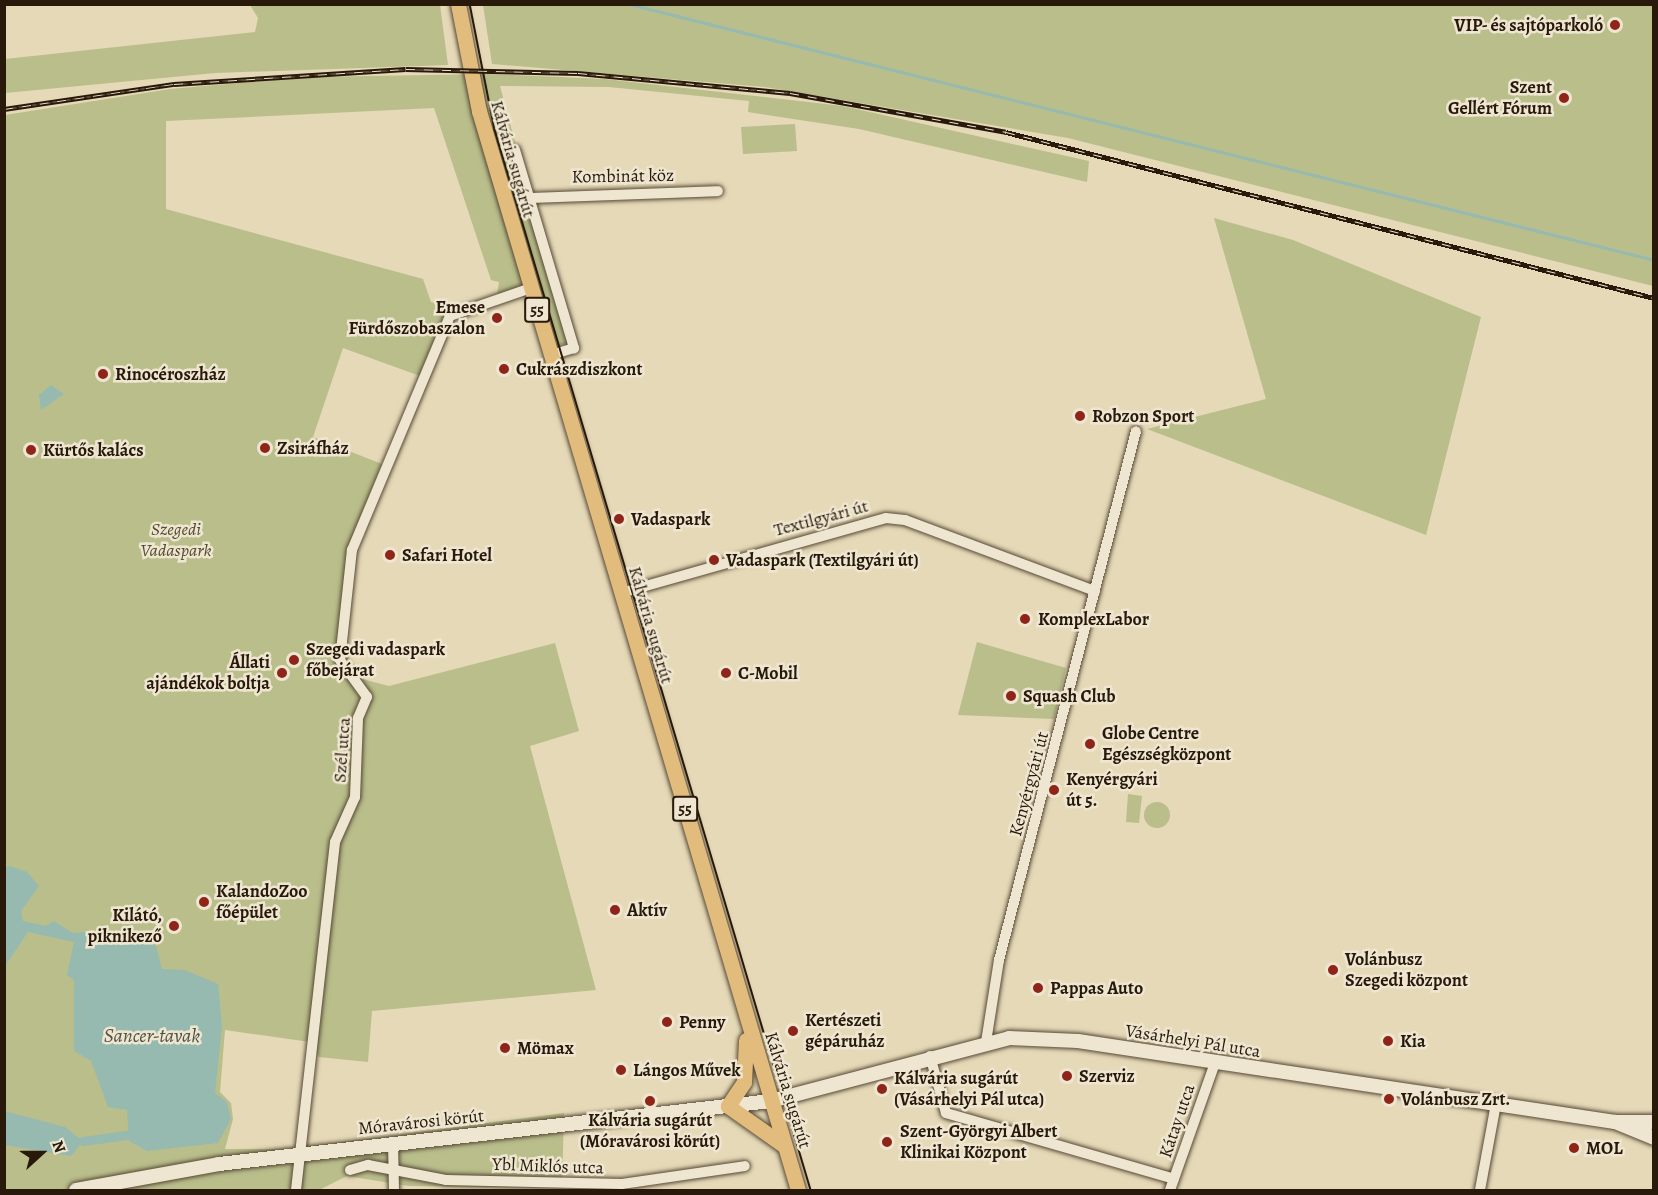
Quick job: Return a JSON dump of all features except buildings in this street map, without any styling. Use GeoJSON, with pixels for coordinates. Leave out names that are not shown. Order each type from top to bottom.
{"type":"FeatureCollection","features":[{"type":"Feature","properties":{"kind":"main road","name":"Kálvária sugárút"},"geometry":{"type":"LineString","coordinates":[[458,4],[468,69],[746,1022],[798,1191]]}},
{"type":"Feature","properties":{"kind":"main road"},"geometry":{"type":"LineString","coordinates":[[746,1022],[747,1069],[728,1106],[786,1148]]}},
{"type":"Feature","properties":{"kind":"main road","name":"Vásárhelyi Pál utca"},"geometry":{"type":"LineString","coordinates":[[771,1101],[986,1042],[1078,1041],[1615,1122],[1652,1125]]}},
{"type":"Feature","properties":{"kind":"main road","name":"Móravárosi körút"},"geometry":{"type":"LineString","coordinates":[[76,1191],[299,1154],[771,1101]]}},
{"type":"Feature","properties":{"kind":"main road","name":"Vásárhelyi Pál utca"},"geometry":{"type":"LineString","coordinates":[[1615,1122],[1653,1138]]}},
{"type":"Feature","properties":{"kind":"street","name":"Kálvária sugárút"},"geometry":{"type":"LineString","coordinates":[[515,150],[574,348],[551,355]]}},
{"type":"Feature","properties":{"kind":"street","name":"Kombinát köz"},"geometry":{"type":"LineString","coordinates":[[529,198],[718,191]]}},
{"type":"Feature","properties":{"kind":"street","name":"Szél utca"},"geometry":{"type":"LineString","coordinates":[[296,1191],[335,842],[355,797],[358,718],[367,697],[340,660],[352,550],[450,316],[531,288]]}},
{"type":"Feature","properties":{"kind":"street","name":"Kenyérgyári út"},"geometry":{"type":"LineString","coordinates":[[986,1042],[999,960],[1136,431]]}},
{"type":"Feature","properties":{"kind":"street","name":"Textilgyári út"},"geometry":{"type":"LineString","coordinates":[[621,593],[886,518],[905,520],[1095,591]]}},
{"type":"Feature","properties":{"kind":"street"},"geometry":{"type":"LineString","coordinates":[[930,1056],[946,1113],[1174,1179]]}},
{"type":"Feature","properties":{"kind":"street","name":"Kátay utca"},"geometry":{"type":"LineString","coordinates":[[1170,1191],[1215,1063]]}},
{"type":"Feature","properties":{"kind":"street"},"geometry":{"type":"LineString","coordinates":[[1480,1191],[1496,1104]]}},
{"type":"Feature","properties":{"kind":"street"},"geometry":{"type":"LineString","coordinates":[[393,1142],[394,1191]]}},
{"type":"Feature","properties":{"kind":"street","name":"Ybl Miklós utca"},"geometry":{"type":"LineString","coordinates":[[350,1170],[368,1165],[446,1180],[595,1187],[646,1184],[745,1166]]}},
{"type":"Feature","properties":{"kind":"green space"},"geometry":{"type":"Polygon","coordinates":[[[250,5],[440,5],[448,65],[215,73],[5,93],[5,59],[255,32],[258,18],[250,5]]]}},
{"type":"Feature","properties":{"kind":"green space"},"geometry":{"type":"Polygon","coordinates":[[[483,5],[1653,5],[1653,286],[1068,138],[765,87],[492,64],[483,5]]]}},
{"type":"Feature","properties":{"kind":"green space","name":"Szegedi Vadaspark"},"geometry":{"type":"Polygon","coordinates":[[[488,74],[605,79],[843,106],[1089,161],[1087,182],[859,129],[748,112],[749,101],[609,87],[500,86],[569,342],[556,346],[537,282],[497,295],[499,282],[491,280],[434,108],[166,121],[166,209],[423,279],[431,302],[448,306],[420,376],[343,348],[313,437],[382,464],[348,549],[335,672],[389,686],[555,643],[579,731],[530,746],[596,990],[372,1011],[368,1062],[319,1057],[310,1042],[225,1030],[220,1092],[231,1103],[233,1119],[225,1149],[287,1149],[564,1113],[562,1188],[409,1186],[347,1176],[319,1190],[5,1190],[5,115],[170,89],[309,77],[488,74]]]}},
{"type":"Feature","properties":{"kind":"green space"},"geometry":{"type":"Polygon","coordinates":[[[795,124],[797,151],[743,154],[741,127],[795,124]]]}},
{"type":"Feature","properties":{"kind":"green space"},"geometry":{"type":"Polygon","coordinates":[[[1214,218],[1293,240],[1481,317],[1426,535],[1147,429],[1266,399],[1214,218]]]}},
{"type":"Feature","properties":{"kind":"green space","name":"Squash Club"},"geometry":{"type":"Polygon","coordinates":[[[977,642],[1066,668],[1054,719],[958,715],[977,642]]]}},
{"type":"Feature","properties":{"kind":"green space"},"geometry":{"type":"Polygon","coordinates":[[[1128,794],[1142,796],[1139,823],[1126,822],[1128,794]]]}},
{"type":"Feature","properties":{"kind":"green space"},"geometry":{"type":"Polygon","coordinates":[[[1157,802],[1167,805],[1170,815],[1167,825],[1157,828],[1147,825],[1144,815],[1147,805],[1157,802]]]}},
{"type":"Feature","properties":{"kind":"water"},"geometry":{"type":"Polygon","coordinates":[[[51,385],[64,394],[41,410],[39,395],[51,385]]]}},
{"type":"Feature","properties":{"kind":"water","name":"Sancer-tavak"},"geometry":{"type":"Polygon","coordinates":[[[10,866],[27,872],[39,886],[21,911],[23,921],[46,926],[54,921],[73,933],[109,930],[142,940],[156,946],[162,969],[185,970],[218,984],[222,1026],[215,1093],[227,1102],[231,1119],[218,1143],[147,1151],[129,1141],[127,1110],[108,1107],[91,1061],[74,1051],[74,980],[67,975],[74,942],[28,932],[5,966],[5,868],[10,866]]]}},
{"type":"Feature","properties":{"kind":"water"},"geometry":{"type":"Polygon","coordinates":[[[4,1111],[65,1127],[83,1141],[71,1156],[5,1145],[4,1111]]]}},
{"type":"Feature","properties":{"kind":"waterway"},"geometry":{"type":"LineString","coordinates":[[629,4],[1654,260]]}},
{"type":"Feature","properties":{"kind":"waterway"},"geometry":{"type":"LineString","coordinates":[[83,1141],[127,1135]]}},
{"type":"Feature","properties":{"kind":"tram line"},"geometry":{"type":"LineString","coordinates":[[470,4],[495,130],[811,1190]]}},
{"type":"Feature","properties":{"kind":"railway"},"geometry":{"type":"LineString","coordinates":[[4,109],[174,84],[406,69],[578,73],[790,93],[1006,132],[1654,298]]}},
{"type":"Feature","properties":{"kind":"place","name":"VIP- és sajtóparkoló"},"geometry":{"type":"Point","coordinates":[1615,25]}},
{"type":"Feature","properties":{"kind":"place","name":"Szent Gellért Fórum"},"geometry":{"type":"Point","coordinates":[1564,98]}},
{"type":"Feature","properties":{"kind":"place","name":"Emese Fürdőszobaszalon"},"geometry":{"type":"Point","coordinates":[497,318]}},
{"type":"Feature","properties":{"kind":"place","name":"Cukrászdiszkont"},"geometry":{"type":"Point","coordinates":[504,369]}},
{"type":"Feature","properties":{"kind":"place","name":"Rinocéroszház"},"geometry":{"type":"Point","coordinates":[103,374]}},
{"type":"Feature","properties":{"kind":"place","name":"Robzon Sport"},"geometry":{"type":"Point","coordinates":[1080,416]}},
{"type":"Feature","properties":{"kind":"place","name":"Zsiráfház"},"geometry":{"type":"Point","coordinates":[265,448]}},
{"type":"Feature","properties":{"kind":"place","name":"Kürtős kalács"},"geometry":{"type":"Point","coordinates":[31,450]}},
{"type":"Feature","properties":{"kind":"place","name":"Vadaspark"},"geometry":{"type":"Point","coordinates":[619,519]}},
{"type":"Feature","properties":{"kind":"place","name":"Safari Hotel"},"geometry":{"type":"Point","coordinates":[390,555]}},
{"type":"Feature","properties":{"kind":"place","name":"Vadaspark (Textilgyári út)"},"geometry":{"type":"Point","coordinates":[714,560]}},
{"type":"Feature","properties":{"kind":"place","name":"KomplexLabor"},"geometry":{"type":"Point","coordinates":[1025,619]}},
{"type":"Feature","properties":{"kind":"place","name":"Szegedi vadaspark főbejárat"},"geometry":{"type":"Point","coordinates":[294,660]}},
{"type":"Feature","properties":{"kind":"place","name":"Állati ajándékok boltja"},"geometry":{"type":"Point","coordinates":[282,673]}},
{"type":"Feature","properties":{"kind":"place","name":"C-Mobil"},"geometry":{"type":"Point","coordinates":[726,673]}},
{"type":"Feature","properties":{"kind":"place","name":"Squash Club"},"geometry":{"type":"Point","coordinates":[1011,696]}},
{"type":"Feature","properties":{"kind":"place","name":"Globe Centre Egészségközpont"},"geometry":{"type":"Point","coordinates":[1090,744]}},
{"type":"Feature","properties":{"kind":"place","name":"Kenyérgyári út 5."},"geometry":{"type":"Point","coordinates":[1054,790]}},
{"type":"Feature","properties":{"kind":"place","name":"KalandoZoo főépület"},"geometry":{"type":"Point","coordinates":[204,902]}},
{"type":"Feature","properties":{"kind":"place","name":"Aktív"},"geometry":{"type":"Point","coordinates":[615,910]}},
{"type":"Feature","properties":{"kind":"place","name":"Kilátó, piknikező"},"geometry":{"type":"Point","coordinates":[174,926]}},
{"type":"Feature","properties":{"kind":"place","name":"Volánbusz Szegedi központ"},"geometry":{"type":"Point","coordinates":[1333,970]}},
{"type":"Feature","properties":{"kind":"place","name":"Pappas Auto"},"geometry":{"type":"Point","coordinates":[1038,988]}},
{"type":"Feature","properties":{"kind":"place","name":"Penny"},"geometry":{"type":"Point","coordinates":[667,1022]}},
{"type":"Feature","properties":{"kind":"place","name":"Kertészeti gépáruház"},"geometry":{"type":"Point","coordinates":[793,1031]}},
{"type":"Feature","properties":{"kind":"place","name":"Kia"},"geometry":{"type":"Point","coordinates":[1388,1041]}},
{"type":"Feature","properties":{"kind":"place","name":"Mömax"},"geometry":{"type":"Point","coordinates":[505,1048]}},
{"type":"Feature","properties":{"kind":"place","name":"Lángos Művek"},"geometry":{"type":"Point","coordinates":[621,1070]}},
{"type":"Feature","properties":{"kind":"place","name":"Szerviz"},"geometry":{"type":"Point","coordinates":[1067,1076]}},
{"type":"Feature","properties":{"kind":"place","name":"Kálvária sugárút (Vásárhelyi Pál utca)"},"geometry":{"type":"Point","coordinates":[882,1089]}},
{"type":"Feature","properties":{"kind":"place","name":"Volánbusz Zrt."},"geometry":{"type":"Point","coordinates":[1389,1099]}},
{"type":"Feature","properties":{"kind":"place","name":"Kálvária sugárút (Móravárosi körút)"},"geometry":{"type":"Point","coordinates":[650,1101]}},
{"type":"Feature","properties":{"kind":"place","name":"Szent-Györgyi Albert Klinikai Központ"},"geometry":{"type":"Point","coordinates":[887,1142]}},
{"type":"Feature","properties":{"kind":"place","name":"MOL"},"geometry":{"type":"Point","coordinates":[1574,1148]}}]}
